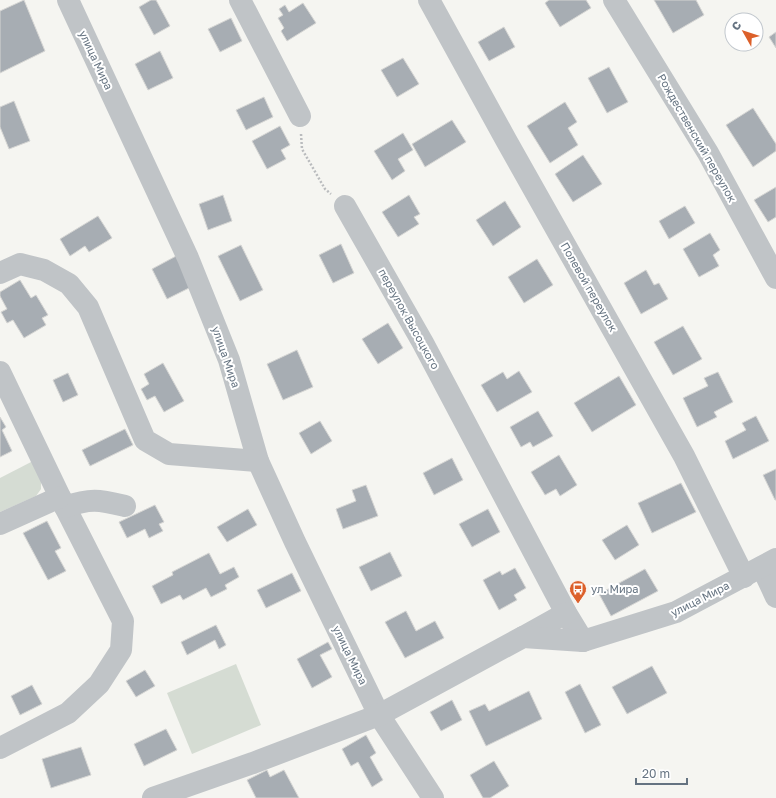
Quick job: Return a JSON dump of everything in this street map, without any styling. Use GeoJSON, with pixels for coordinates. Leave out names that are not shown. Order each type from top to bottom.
{"type":"FeatureCollection","features":[{"type":"Feature","properties":{"kind":"street","name":"улица Мира"},"geometry":{"type":"LineString","coordinates":[[68,0],[188,258],[229,360],[258,462],[379,715],[433,798]]}},
{"type":"Feature","properties":{"kind":"street"},"geometry":{"type":"LineString","coordinates":[[240,0],[300,116]]}},
{"type":"Feature","properties":{"kind":"street","name":"Полевой переулок"},"geometry":{"type":"LineString","coordinates":[[429,0],[684,456],[760,567],[776,597]]}},
{"type":"Feature","properties":{"kind":"street","name":"Рождественский переулок"},"geometry":{"type":"LineString","coordinates":[[614,0],[708,153],[776,278]]}},
{"type":"Feature","properties":{"kind":"street","name":"переулок Высоцкого"},"geometry":{"type":"LineString","coordinates":[[345,206],[423,343],[566,613],[583,641]]}},
{"type":"Feature","properties":{"kind":"street"},"geometry":{"type":"LineString","coordinates":[[0,273],[20,264],[44,270],[69,284],[88,308],[145,440],[169,454],[258,462]]}},
{"type":"Feature","properties":{"kind":"street"},"geometry":{"type":"LineString","coordinates":[[0,372],[62,502],[123,621],[121,650],[99,684],[68,713],[0,748]]}},
{"type":"Feature","properties":{"kind":"street"},"geometry":{"type":"LineString","coordinates":[[0,524],[62,502],[94,500],[125,506]]}},
{"type":"Feature","properties":{"kind":"street","name":"улица Мира"},"geometry":{"type":"LineString","coordinates":[[523,637],[583,641],[676,612],[760,567]]}},
{"type":"Feature","properties":{"kind":"street"},"geometry":{"type":"LineString","coordinates":[[153,798],[253,763],[379,715],[566,613]]}},
{"type":"Feature","properties":{"kind":"path"},"geometry":{"type":"LineString","coordinates":[[300,116],[302,149],[325,189],[345,206]]}},
{"type":"Feature","properties":{"kind":"shaded area"},"geometry":{"type":"Polygon","coordinates":[[[33,461],[41,478],[41,489],[36,496],[0,512],[0,478],[33,461]]]}},
{"type":"Feature","properties":{"kind":"shaded area"},"geometry":{"type":"Polygon","coordinates":[[[236,664],[261,725],[192,754],[167,693],[236,664]]]}},
{"type":"Feature","properties":{"kind":"building"},"geometry":{"type":"Polygon","coordinates":[[[24,0],[45,51],[0,73],[0,11],[24,0]]]}},
{"type":"Feature","properties":{"kind":"building"},"geometry":{"type":"Polygon","coordinates":[[[151,0],[156,0],[170,26],[154,35],[139,7],[151,0]]]}},
{"type":"Feature","properties":{"kind":"building"},"geometry":{"type":"Polygon","coordinates":[[[549,0],[586,0],[591,8],[560,27],[545,3],[549,0]]]}},
{"type":"Feature","properties":{"kind":"building"},"geometry":{"type":"Polygon","coordinates":[[[654,0],[696,0],[704,15],[673,33],[654,0]]]}},
{"type":"Feature","properties":{"kind":"building"},"geometry":{"type":"Polygon","coordinates":[[[303,3],[316,23],[287,41],[281,31],[284,28],[278,18],[283,15],[279,9],[285,5],[289,12],[303,3]]]}},
{"type":"Feature","properties":{"kind":"building"},"geometry":{"type":"Polygon","coordinates":[[[231,18],[242,41],[220,52],[208,29],[231,18]]]}},
{"type":"Feature","properties":{"kind":"building"},"geometry":{"type":"Polygon","coordinates":[[[504,27],[515,47],[489,61],[478,42],[504,27]]]}},
{"type":"Feature","properties":{"kind":"building"},"geometry":{"type":"Polygon","coordinates":[[[776,32],[776,48],[769,37],[776,32]]]}},
{"type":"Feature","properties":{"kind":"building"},"geometry":{"type":"Polygon","coordinates":[[[160,51],[173,78],[148,90],[135,64],[160,51]]]}},
{"type":"Feature","properties":{"kind":"building"},"geometry":{"type":"Polygon","coordinates":[[[403,58],[419,84],[397,97],[381,70],[403,58]]]}},
{"type":"Feature","properties":{"kind":"building"},"geometry":{"type":"Polygon","coordinates":[[[609,67],[628,102],[607,113],[588,78],[609,67]]]}},
{"type":"Feature","properties":{"kind":"building"},"geometry":{"type":"Polygon","coordinates":[[[264,97],[273,117],[246,130],[236,110],[264,97]]]}},
{"type":"Feature","properties":{"kind":"building"},"geometry":{"type":"Polygon","coordinates":[[[14,101],[30,141],[9,149],[0,127],[0,107],[14,101]]]}},
{"type":"Feature","properties":{"kind":"building"},"geometry":{"type":"Polygon","coordinates":[[[565,102],[577,122],[568,128],[578,145],[550,163],[527,126],[565,102]]]}},
{"type":"Feature","properties":{"kind":"building"},"geometry":{"type":"Polygon","coordinates":[[[753,108],[776,144],[776,151],[753,167],[726,125],[753,108]]]}},
{"type":"Feature","properties":{"kind":"building"},"geometry":{"type":"Polygon","coordinates":[[[452,120],[466,142],[425,167],[412,144],[452,120]]]}},
{"type":"Feature","properties":{"kind":"building"},"geometry":{"type":"Polygon","coordinates":[[[280,126],[290,145],[281,150],[286,159],[267,169],[252,141],[280,126]]]}},
{"type":"Feature","properties":{"kind":"building"},"geometry":{"type":"Polygon","coordinates":[[[403,133],[413,150],[398,159],[405,171],[392,180],[374,151],[403,133]]]}},
{"type":"Feature","properties":{"kind":"building"},"geometry":{"type":"Polygon","coordinates":[[[583,155],[602,184],[573,202],[555,174],[583,155]]]}},
{"type":"Feature","properties":{"kind":"building"},"geometry":{"type":"Polygon","coordinates":[[[776,187],[776,217],[768,222],[754,200],[776,187]]]}},
{"type":"Feature","properties":{"kind":"building"},"geometry":{"type":"Polygon","coordinates":[[[223,195],[232,221],[208,230],[199,204],[223,195]]]}},
{"type":"Feature","properties":{"kind":"building"},"geometry":{"type":"Polygon","coordinates":[[[409,195],[420,214],[414,217],[419,224],[398,237],[382,212],[409,195]]]}},
{"type":"Feature","properties":{"kind":"building"},"geometry":{"type":"Polygon","coordinates":[[[505,201],[521,227],[493,246],[476,220],[505,201]]]}},
{"type":"Feature","properties":{"kind":"building"},"geometry":{"type":"Polygon","coordinates":[[[685,206],[695,223],[669,239],[659,221],[685,206]]]}},
{"type":"Feature","properties":{"kind":"building"},"geometry":{"type":"Polygon","coordinates":[[[98,216],[112,238],[89,252],[85,246],[70,256],[60,239],[98,216]]]}},
{"type":"Feature","properties":{"kind":"building"},"geometry":{"type":"Polygon","coordinates":[[[710,233],[720,250],[713,255],[719,266],[699,277],[683,249],[710,233]]]}},
{"type":"Feature","properties":{"kind":"building"},"geometry":{"type":"Polygon","coordinates":[[[341,244],[354,273],[333,283],[319,255],[341,244]]]}},
{"type":"Feature","properties":{"kind":"building"},"geometry":{"type":"Polygon","coordinates":[[[241,245],[263,290],[240,301],[218,256],[241,245]]]}},
{"type":"Feature","properties":{"kind":"building"},"geometry":{"type":"Polygon","coordinates":[[[178,255],[193,286],[167,299],[152,269],[178,255]]]}},
{"type":"Feature","properties":{"kind":"building"},"geometry":{"type":"Polygon","coordinates":[[[537,259],[553,285],[524,303],[508,277],[537,259]]]}},
{"type":"Feature","properties":{"kind":"building"},"geometry":{"type":"Polygon","coordinates":[[[646,270],[654,285],[659,283],[668,299],[641,314],[624,283],[646,270]]]}},
{"type":"Feature","properties":{"kind":"building"},"geometry":{"type":"Polygon","coordinates":[[[20,280],[31,298],[36,295],[48,315],[42,318],[46,325],[24,338],[13,320],[7,323],[1,312],[7,309],[0,296],[0,292],[20,280]]]}},
{"type":"Feature","properties":{"kind":"building"},"geometry":{"type":"Polygon","coordinates":[[[388,323],[403,348],[378,364],[362,339],[388,323]]]}},
{"type":"Feature","properties":{"kind":"building"},"geometry":{"type":"Polygon","coordinates":[[[683,326],[702,359],[673,375],[654,342],[683,326]]]}},
{"type":"Feature","properties":{"kind":"building"},"geometry":{"type":"Polygon","coordinates":[[[297,350],[313,387],[283,400],[267,364],[297,350]]]}},
{"type":"Feature","properties":{"kind":"building"},"geometry":{"type":"Polygon","coordinates":[[[163,363],[184,401],[164,412],[155,396],[147,400],[141,389],[149,384],[144,374],[163,363]]]}},
{"type":"Feature","properties":{"kind":"building"},"geometry":{"type":"Polygon","coordinates":[[[519,371],[532,392],[497,412],[481,385],[503,372],[507,379],[519,371]]]}},
{"type":"Feature","properties":{"kind":"building"},"geometry":{"type":"Polygon","coordinates":[[[718,372],[733,402],[714,412],[717,417],[697,427],[683,398],[708,386],[704,378],[718,372]]]}},
{"type":"Feature","properties":{"kind":"building"},"geometry":{"type":"Polygon","coordinates":[[[68,373],[78,395],[63,402],[53,380],[68,373]]]}},
{"type":"Feature","properties":{"kind":"building"},"geometry":{"type":"Polygon","coordinates":[[[619,376],[636,405],[592,432],[574,403],[619,376]]]}},
{"type":"Feature","properties":{"kind":"building"},"geometry":{"type":"Polygon","coordinates":[[[538,411],[553,436],[533,447],[530,442],[521,447],[510,427],[538,411]]]}},
{"type":"Feature","properties":{"kind":"building"},"geometry":{"type":"Polygon","coordinates":[[[756,416],[769,441],[733,459],[725,441],[746,430],[742,423],[756,416]]]}},
{"type":"Feature","properties":{"kind":"building"},"geometry":{"type":"Polygon","coordinates":[[[0,417],[6,427],[2,430],[12,451],[0,457],[0,417]]]}},
{"type":"Feature","properties":{"kind":"building"},"geometry":{"type":"Polygon","coordinates":[[[320,421],[332,441],[311,454],[299,433],[320,421]]]}},
{"type":"Feature","properties":{"kind":"building"},"geometry":{"type":"Polygon","coordinates":[[[125,429],[133,445],[90,466],[82,450],[125,429]]]}},
{"type":"Feature","properties":{"kind":"building"},"geometry":{"type":"Polygon","coordinates":[[[559,455],[577,485],[560,496],[556,489],[545,495],[531,472],[559,455]]]}},
{"type":"Feature","properties":{"kind":"building"},"geometry":{"type":"Polygon","coordinates":[[[452,458],[463,480],[434,495],[423,473],[452,458]]]}},
{"type":"Feature","properties":{"kind":"building"},"geometry":{"type":"Polygon","coordinates":[[[776,469],[776,500],[775,500],[763,475],[776,469]]]}},
{"type":"Feature","properties":{"kind":"building"},"geometry":{"type":"Polygon","coordinates":[[[681,483],[696,512],[652,533],[638,503],[681,483]]]}},
{"type":"Feature","properties":{"kind":"building"},"geometry":{"type":"Polygon","coordinates":[[[366,485],[378,516],[343,529],[336,509],[356,501],[352,490],[366,485]]]}},
{"type":"Feature","properties":{"kind":"building"},"geometry":{"type":"Polygon","coordinates":[[[155,505],[164,522],[159,524],[163,531],[149,538],[145,529],[127,538],[119,522],[155,505]]]}},
{"type":"Feature","properties":{"kind":"building"},"geometry":{"type":"Polygon","coordinates":[[[248,509],[257,525],[227,542],[217,527],[248,509]]]}},
{"type":"Feature","properties":{"kind":"building"},"geometry":{"type":"Polygon","coordinates":[[[488,509],[500,532],[472,547],[459,524],[488,509]]]}},
{"type":"Feature","properties":{"kind":"building"},"geometry":{"type":"Polygon","coordinates":[[[47,521],[61,548],[55,551],[66,571],[48,580],[23,533],[47,521]]]}},
{"type":"Feature","properties":{"kind":"building"},"geometry":{"type":"Polygon","coordinates":[[[627,525],[639,545],[615,560],[602,540],[627,525]]]}},
{"type":"Feature","properties":{"kind":"building"},"geometry":{"type":"Polygon","coordinates":[[[390,552],[402,576],[371,591],[359,567],[390,552]]]}},
{"type":"Feature","properties":{"kind":"building"},"geometry":{"type":"Polygon","coordinates":[[[209,553],[220,574],[234,567],[239,577],[225,585],[227,589],[211,597],[206,588],[183,600],[180,595],[161,604],[152,586],[173,575],[172,572],[209,553]]]}},
{"type":"Feature","properties":{"kind":"building"},"geometry":{"type":"Polygon","coordinates":[[[515,568],[526,588],[514,595],[517,600],[499,610],[483,580],[500,571],[502,575],[515,568]]]}},
{"type":"Feature","properties":{"kind":"building"},"geometry":{"type":"Polygon","coordinates":[[[645,569],[658,591],[611,616],[599,594],[645,569]]]}},
{"type":"Feature","properties":{"kind":"building"},"geometry":{"type":"Polygon","coordinates":[[[292,573],[301,591],[266,608],[257,590],[292,573]]]}},
{"type":"Feature","properties":{"kind":"building"},"geometry":{"type":"Polygon","coordinates":[[[406,611],[416,631],[435,621],[444,638],[405,658],[385,622],[406,611]]]}},
{"type":"Feature","properties":{"kind":"building"},"geometry":{"type":"Polygon","coordinates":[[[216,625],[226,645],[219,649],[215,640],[187,655],[181,642],[216,625]]]}},
{"type":"Feature","properties":{"kind":"building"},"geometry":{"type":"Polygon","coordinates":[[[328,642],[332,649],[320,655],[332,677],[312,688],[297,659],[328,642]]]}},
{"type":"Feature","properties":{"kind":"building"},"geometry":{"type":"Polygon","coordinates":[[[652,666],[667,693],[627,714],[612,687],[652,666]]]}},
{"type":"Feature","properties":{"kind":"building"},"geometry":{"type":"Polygon","coordinates":[[[145,670],[155,686],[136,697],[126,681],[145,670]]]}},
{"type":"Feature","properties":{"kind":"building"},"geometry":{"type":"Polygon","coordinates":[[[580,684],[601,725],[585,733],[565,692],[580,684]]]}},
{"type":"Feature","properties":{"kind":"building"},"geometry":{"type":"Polygon","coordinates":[[[32,685],[42,704],[20,715],[11,696],[32,685]]]}},
{"type":"Feature","properties":{"kind":"building"},"geometry":{"type":"Polygon","coordinates":[[[529,691],[542,719],[486,746],[469,711],[485,704],[489,711],[529,691]]]}},
{"type":"Feature","properties":{"kind":"building"},"geometry":{"type":"Polygon","coordinates":[[[452,700],[462,720],[441,731],[430,712],[452,700]]]}},
{"type":"Feature","properties":{"kind":"building"},"geometry":{"type":"Polygon","coordinates":[[[166,729],[177,750],[144,766],[134,744],[166,729]]]}},
{"type":"Feature","properties":{"kind":"building"},"geometry":{"type":"Polygon","coordinates":[[[366,735],[376,753],[370,757],[383,780],[372,787],[358,762],[351,766],[342,749],[366,735]]]}},
{"type":"Feature","properties":{"kind":"building"},"geometry":{"type":"Polygon","coordinates":[[[81,747],[91,775],[51,788],[42,759],[81,747]]]}},
{"type":"Feature","properties":{"kind":"building"},"geometry":{"type":"Polygon","coordinates":[[[494,761],[509,786],[490,798],[483,798],[470,775],[494,761]]]}},
{"type":"Feature","properties":{"kind":"building"},"geometry":{"type":"Polygon","coordinates":[[[267,770],[270,777],[284,770],[299,798],[256,798],[247,780],[267,770]]]}},
{"type":"Feature","properties":{"kind":"place","name":"ул. Мира"},"geometry":{"type":"Point","coordinates":[578,604]}}]}
